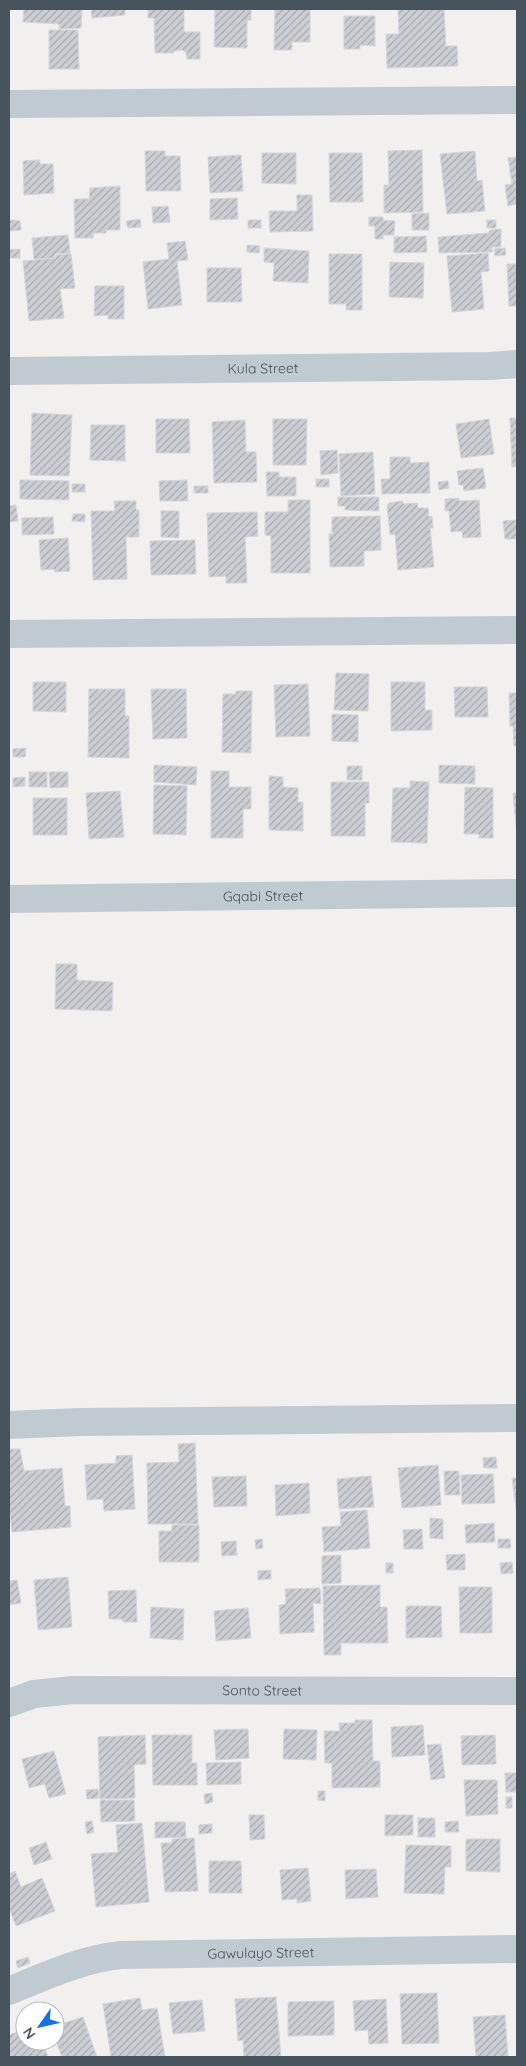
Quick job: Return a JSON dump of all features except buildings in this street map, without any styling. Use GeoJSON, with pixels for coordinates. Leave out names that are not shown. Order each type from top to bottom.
{"type":"FeatureCollection","features":[{"type":"Feature","properties":{"kind":"street"},"geometry":{"type":"LineString","coordinates":[[9,104],[517,100]]}},
{"type":"Feature","properties":{"kind":"street","name":"Kula Street"},"geometry":{"type":"LineString","coordinates":[[9,371],[490,366],[517,364]]}},
{"type":"Feature","properties":{"kind":"street"},"geometry":{"type":"LineString","coordinates":[[9,634],[517,630]]}},
{"type":"Feature","properties":{"kind":"street","name":"Gqabi Street"},"geometry":{"type":"LineString","coordinates":[[9,899],[486,895],[517,893]]}},
{"type":"Feature","properties":{"kind":"street"},"geometry":{"type":"LineString","coordinates":[[9,1425],[79,1422],[517,1418]]}},
{"type":"Feature","properties":{"kind":"street","name":"Sonto Street"},"geometry":{"type":"LineString","coordinates":[[9,1702],[34,1694],[73,1690],[517,1691]]}},
{"type":"Feature","properties":{"kind":"street","name":"Gawulayo Street"},"geometry":{"type":"LineString","coordinates":[[9,1991],[77,1964],[101,1957],[121,1955],[517,1949]]}}]}
